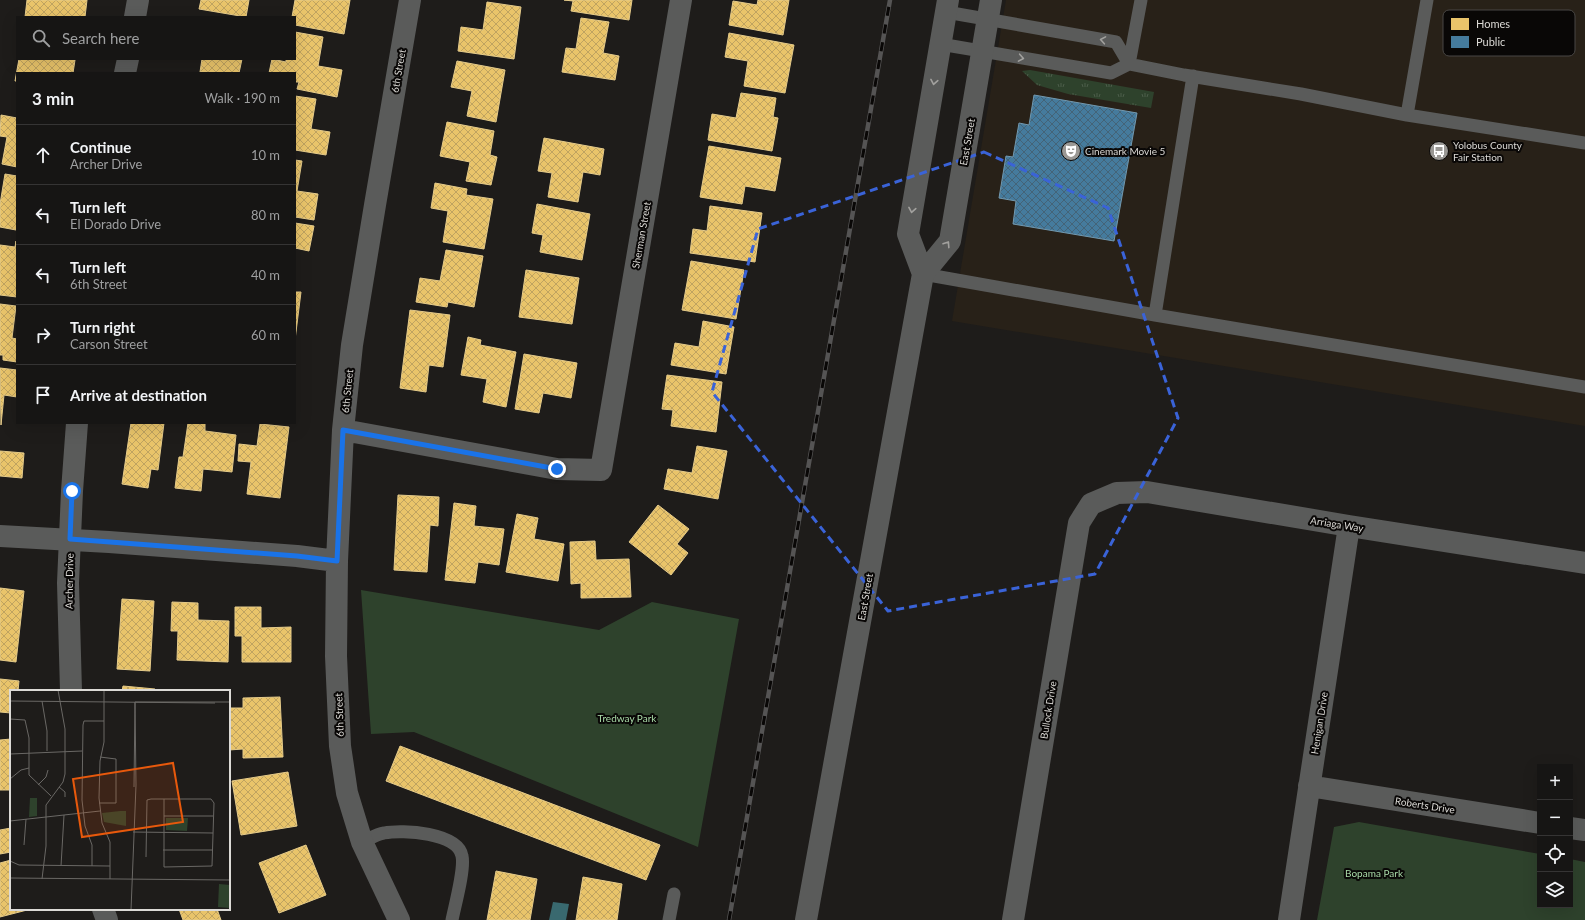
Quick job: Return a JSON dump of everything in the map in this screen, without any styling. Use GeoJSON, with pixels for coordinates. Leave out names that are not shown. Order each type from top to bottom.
{"type":"FeatureCollection","features":[{"type":"Feature","properties":{"kind":"street"},"geometry":{"type":"LineString","coordinates":[[135,16],[138,0]]}},
{"type":"Feature","properties":{"kind":"street","name":"6th Street"},"geometry":{"type":"LineString","coordinates":[[399,920],[362,842],[347,793],[340,746],[336,656],[337,561],[343,430],[352,345],[410,0]]}},
{"type":"Feature","properties":{"kind":"street","name":"Sherman Street"},"geometry":{"type":"LineString","coordinates":[[343,430],[557,469],[601,470],[681,0]]}},
{"type":"Feature","properties":{"kind":"street"},"geometry":{"type":"LineString","coordinates":[[923,274],[908,234],[947,6]]}},
{"type":"Feature","properties":{"kind":"street","name":"East Street"},"geometry":{"type":"LineString","coordinates":[[806,920],[923,274],[950,241],[989,10]]}},
{"type":"Feature","properties":{"kind":"street"},"geometry":{"type":"LineString","coordinates":[[125,72],[128,60]]}},
{"type":"Feature","properties":{"kind":"street","name":"Archer Drive"},"geometry":{"type":"LineString","coordinates":[[71,690],[68,583],[77,424]]}},
{"type":"Feature","properties":{"kind":"street","name":"Arriaga Way"},"geometry":{"type":"LineString","coordinates":[[1092,504],[1117,492],[1147,492],[1349,526],[1585,563]]}},
{"type":"Feature","properties":{"kind":"street","name":"Bullock Drive"},"geometry":{"type":"LineString","coordinates":[[1013,920],[1079,523],[1092,504]]}},
{"type":"Feature","properties":{"kind":"street","name":"Henigan Drive"},"geometry":{"type":"LineString","coordinates":[[1289,920],[1349,526]]}},
{"type":"Feature","properties":{"kind":"street"},"geometry":{"type":"LineString","coordinates":[[0,536],[70,539],[297,556],[337,561]]}},
{"type":"Feature","properties":{"kind":"street","name":"Roberts Drive"},"geometry":{"type":"LineString","coordinates":[[1309,786],[1537,823]]}},
{"type":"Feature","properties":{"kind":"street"},"geometry":{"type":"LineString","coordinates":[[1573,828],[1585,830]]}},
{"type":"Feature","properties":{"kind":"street"},"geometry":{"type":"LineString","coordinates":[[103,910],[107,920]]}},
{"type":"Feature","properties":{"kind":"lane"},"geometry":{"type":"LineString","coordinates":[[1129,64],[1141,0]]}},
{"type":"Feature","properties":{"kind":"lane"},"geometry":{"type":"LineString","coordinates":[[1407,114],[1427,0]]}},
{"type":"Feature","properties":{"kind":"lane"},"geometry":{"type":"LineString","coordinates":[[947,6],[989,10],[1116,42],[1129,64]]}},
{"type":"Feature","properties":{"kind":"lane"},"geometry":{"type":"LineString","coordinates":[[940,44],[1111,74],[1129,64],[1407,114],[1585,143]]}},
{"type":"Feature","properties":{"kind":"lane"},"geometry":{"type":"LineString","coordinates":[[1155,315],[1193,76]]}},
{"type":"Feature","properties":{"kind":"lane"},"geometry":{"type":"LineString","coordinates":[[923,274],[1155,315],[1585,384]]}},
{"type":"Feature","properties":{"kind":"lane"},"geometry":{"type":"LineString","coordinates":[[362,842],[382,833],[398,831],[414,832],[446,839],[458,847],[462,856],[462,866],[452,920]]}},
{"type":"Feature","properties":{"kind":"lane"},"geometry":{"type":"LineString","coordinates":[[669,920],[674,894]]}},
{"type":"Feature","properties":{"kind":"highlighted area"},"geometry":{"type":"Polygon","coordinates":[[[984,152],[1108,208],[1178,418],[1095,574],[888,611],[712,392],[758,229],[984,152]]]}},
{"type":"Feature","properties":{"kind":"shaded area"},"geometry":{"type":"Polygon","coordinates":[[[1006,0],[1585,0],[1585,426],[952,321],[1006,0]]]}},
{"type":"Feature","properties":{"kind":"green space"},"geometry":{"type":"Polygon","coordinates":[[[1030,70],[1154,92],[1151,108],[1068,94],[1037,85],[1022,71],[1030,70]]]}},
{"type":"Feature","properties":{"kind":"green space","name":"Tredway Park"},"geometry":{"type":"Polygon","coordinates":[[[361,590],[599,630],[652,602],[739,619],[698,847],[414,732],[371,734],[361,590]]]}},
{"type":"Feature","properties":{"kind":"green space","name":"Bopama Park"},"geometry":{"type":"Polygon","coordinates":[[[1359,822],[1537,853],[1537,908],[1573,908],[1573,860],[1585,862],[1585,920],[1317,920],[1334,827],[1359,822]]]}},
{"type":"Feature","properties":{"kind":"water"},"geometry":{"type":"Polygon","coordinates":[[[553,902],[569,904],[566,920],[549,920],[553,902]]]}},
{"type":"Feature","properties":{"kind":"building: Homes"},"geometry":{"type":"Polygon","coordinates":[[[27,0],[87,0],[85,16],[25,16],[27,0]]]}},
{"type":"Feature","properties":{"kind":"building: Homes"},"geometry":{"type":"Polygon","coordinates":[[[201,0],[249,0],[246,16],[199,9],[201,0]]]}},
{"type":"Feature","properties":{"kind":"building: Homes"},"geometry":{"type":"Polygon","coordinates":[[[295,0],[350,0],[344,34],[296,25],[296,16],[292,16],[295,0]]]}},
{"type":"Feature","properties":{"kind":"building: Homes"},"geometry":{"type":"Polygon","coordinates":[[[564,0],[632,0],[629,20],[571,11],[573,1],[564,0]]]}},
{"type":"Feature","properties":{"kind":"building: Homes"},"geometry":{"type":"Polygon","coordinates":[[[758,0],[789,0],[783,35],[729,25],[733,1],[757,5],[758,0]]]}},
{"type":"Feature","properties":{"kind":"building: Homes"},"geometry":{"type":"Polygon","coordinates":[[[487,2],[521,7],[514,59],[458,51],[461,27],[483,30],[487,2]]]}},
{"type":"Feature","properties":{"kind":"building: Homes"},"geometry":{"type":"Polygon","coordinates":[[[581,18],[609,22],[603,53],[619,56],[615,80],[562,72],[566,48],[576,49],[581,18]]]}},
{"type":"Feature","properties":{"kind":"building: Homes"},"geometry":{"type":"Polygon","coordinates":[[[296,32],[323,37],[318,66],[342,70],[337,97],[297,89],[299,82],[296,82],[296,72],[269,72],[272,60],[286,62],[286,60],[296,60],[296,32]]]}},
{"type":"Feature","properties":{"kind":"building: Homes"},"geometry":{"type":"Polygon","coordinates":[[[729,33],[794,45],[785,93],[744,86],[748,61],[725,57],[729,33]]]}},
{"type":"Feature","properties":{"kind":"building: Homes"},"geometry":{"type":"Polygon","coordinates":[[[19,60],[75,60],[73,72],[17,72],[19,60]]]}},
{"type":"Feature","properties":{"kind":"building: Homes"},"geometry":{"type":"Polygon","coordinates":[[[202,60],[242,60],[239,72],[200,72],[202,60]]]}},
{"type":"Feature","properties":{"kind":"building: Homes"},"geometry":{"type":"Polygon","coordinates":[[[457,61],[505,70],[496,122],[467,116],[472,91],[451,87],[457,61]]]}},
{"type":"Feature","properties":{"kind":"building: Homes"},"geometry":{"type":"Polygon","coordinates":[[[741,93],[776,98],[773,117],[778,118],[772,151],[708,140],[712,114],[736,118],[741,93]]]}},
{"type":"Feature","properties":{"kind":"building: Homes"},"geometry":{"type":"Polygon","coordinates":[[[296,96],[316,99],[311,129],[330,132],[326,155],[296,150],[296,96]]]}},
{"type":"Feature","properties":{"kind":"building: Homes"},"geometry":{"type":"Polygon","coordinates":[[[1,115],[16,118],[16,167],[2,164],[7,137],[0,136],[1,115]]]}},
{"type":"Feature","properties":{"kind":"building: Homes"},"geometry":{"type":"Polygon","coordinates":[[[447,122],[494,131],[490,155],[497,157],[491,185],[466,181],[470,162],[440,156],[447,122]]]}},
{"type":"Feature","properties":{"kind":"building: Homes"},"geometry":{"type":"Polygon","coordinates":[[[544,138],[604,149],[600,175],[583,172],[578,202],[548,197],[552,173],[538,171],[544,138]]]}},
{"type":"Feature","properties":{"kind":"building: Homes"},"geometry":{"type":"Polygon","coordinates":[[[709,146],[781,158],[775,191],[745,186],[742,204],[700,197],[709,146]]]}},
{"type":"Feature","properties":{"kind":"building: Homes"},"geometry":{"type":"Polygon","coordinates":[[[296,160],[302,161],[297,191],[318,194],[314,220],[296,217],[296,160]]]}},
{"type":"Feature","properties":{"kind":"building: Homes"},"geometry":{"type":"Polygon","coordinates":[[[5,174],[16,176],[16,230],[0,227],[0,204],[5,174]]]}},
{"type":"Feature","properties":{"kind":"building: Homes"},"geometry":{"type":"Polygon","coordinates":[[[435,183],[467,189],[466,195],[493,199],[484,249],[443,242],[448,211],[431,208],[435,183]]]}},
{"type":"Feature","properties":{"kind":"building: Homes"},"geometry":{"type":"Polygon","coordinates":[[[537,204],[590,214],[582,260],[540,252],[543,235],[532,233],[537,204]]]}},
{"type":"Feature","properties":{"kind":"building: Homes"},"geometry":{"type":"Polygon","coordinates":[[[710,206],[762,213],[755,262],[690,253],[693,229],[707,231],[710,206]]]}},
{"type":"Feature","properties":{"kind":"building: Homes"},"geometry":{"type":"Polygon","coordinates":[[[296,223],[314,226],[309,251],[296,248],[296,223]]]}},
{"type":"Feature","properties":{"kind":"building: Homes"},"geometry":{"type":"Polygon","coordinates":[[[16,241],[16,297],[0,295],[0,245],[15,247],[16,241]]]}},
{"type":"Feature","properties":{"kind":"building: Homes"},"geometry":{"type":"Polygon","coordinates":[[[446,250],[483,256],[474,307],[448,302],[447,307],[416,302],[420,278],[440,281],[446,250]]]}},
{"type":"Feature","properties":{"kind":"building: Homes"},"geometry":{"type":"Polygon","coordinates":[[[691,261],[744,270],[736,319],[682,310],[691,261]]]}},
{"type":"Feature","properties":{"kind":"building: Homes"},"geometry":{"type":"Polygon","coordinates":[[[526,270],[579,278],[572,324],[519,317],[526,270]]]}},
{"type":"Feature","properties":{"kind":"building: Homes"},"geometry":{"type":"Polygon","coordinates":[[[296,292],[301,292],[296,332],[296,292]]]}},
{"type":"Feature","properties":{"kind":"building: Homes"},"geometry":{"type":"Polygon","coordinates":[[[0,304],[16,306],[12,338],[16,339],[16,362],[3,360],[3,355],[0,355],[0,304]]]}},
{"type":"Feature","properties":{"kind":"building: Homes"},"geometry":{"type":"Polygon","coordinates":[[[410,310],[450,315],[443,367],[429,365],[426,392],[400,388],[410,310]]]}},
{"type":"Feature","properties":{"kind":"building: Homes"},"geometry":{"type":"Polygon","coordinates":[[[703,321],[734,327],[726,374],[671,365],[675,343],[699,347],[703,321]]]}},
{"type":"Feature","properties":{"kind":"building: Homes"},"geometry":{"type":"Polygon","coordinates":[[[468,337],[481,340],[480,345],[516,352],[506,407],[483,402],[487,379],[461,375],[468,337]]]}},
{"type":"Feature","properties":{"kind":"building: Homes"},"geometry":{"type":"Polygon","coordinates":[[[524,354],[577,363],[571,398],[543,393],[539,413],[515,409],[524,354]]]}},
{"type":"Feature","properties":{"kind":"building: Homes"},"geometry":{"type":"Polygon","coordinates":[[[0,368],[16,370],[16,397],[4,395],[1,425],[0,368]]]}},
{"type":"Feature","properties":{"kind":"building: Homes"},"geometry":{"type":"Polygon","coordinates":[[[667,375],[722,382],[716,432],[671,426],[673,410],[662,409],[667,375]]]}},
{"type":"Feature","properties":{"kind":"building: Homes"},"geometry":{"type":"Polygon","coordinates":[[[131,424],[164,424],[158,470],[151,469],[148,488],[122,484],[131,424]]]}},
{"type":"Feature","properties":{"kind":"building: Homes"},"geometry":{"type":"Polygon","coordinates":[[[188,424],[205,424],[205,431],[236,435],[232,472],[203,469],[201,491],[175,488],[179,457],[183,457],[188,424]]]}},
{"type":"Feature","properties":{"kind":"building: Homes"},"geometry":{"type":"Polygon","coordinates":[[[260,424],[289,427],[280,498],[247,494],[251,462],[238,461],[239,444],[257,446],[260,424]]]}},
{"type":"Feature","properties":{"kind":"building: Homes"},"geometry":{"type":"Polygon","coordinates":[[[697,446],[727,451],[718,499],[664,489],[668,469],[692,473],[697,446]]]}},
{"type":"Feature","properties":{"kind":"building: Homes"},"geometry":{"type":"Polygon","coordinates":[[[0,451],[24,453],[22,478],[0,476],[0,451]]]}},
{"type":"Feature","properties":{"kind":"building: Homes"},"geometry":{"type":"Polygon","coordinates":[[[398,495],[439,497],[438,526],[430,525],[427,572],[394,570],[398,495]]]}},
{"type":"Feature","properties":{"kind":"building: Homes"},"geometry":{"type":"Polygon","coordinates":[[[454,503],[476,506],[474,526],[504,529],[499,565],[478,562],[475,583],[445,580],[454,503]]]}},
{"type":"Feature","properties":{"kind":"building: Homes"},"geometry":{"type":"Polygon","coordinates":[[[658,505],[689,529],[677,544],[688,553],[671,575],[629,542],[658,505]]]}},
{"type":"Feature","properties":{"kind":"building: Homes"},"geometry":{"type":"Polygon","coordinates":[[[517,514],[538,518],[534,539],[564,544],[558,581],[506,572],[517,514]]]}},
{"type":"Feature","properties":{"kind":"building: Homes"},"geometry":{"type":"Polygon","coordinates":[[[595,541],[596,560],[629,559],[631,597],[581,598],[581,583],[571,584],[570,542],[595,541]]]}},
{"type":"Feature","properties":{"kind":"building: Homes"},"geometry":{"type":"Polygon","coordinates":[[[0,588],[24,591],[16,662],[0,660],[0,588]]]}},
{"type":"Feature","properties":{"kind":"building: Homes"},"geometry":{"type":"Polygon","coordinates":[[[122,599],[154,601],[150,671],[117,669],[122,599]]]}},
{"type":"Feature","properties":{"kind":"building: Homes"},"geometry":{"type":"Polygon","coordinates":[[[172,602],[198,603],[198,620],[229,621],[228,662],[177,660],[178,631],[171,631],[172,602]]]}},
{"type":"Feature","properties":{"kind":"building: Homes"},"geometry":{"type":"Polygon","coordinates":[[[235,607],[261,607],[261,628],[291,627],[291,662],[242,662],[242,636],[235,636],[235,607]]]}},
{"type":"Feature","properties":{"kind":"building: Homes"},"geometry":{"type":"Polygon","coordinates":[[[0,679],[19,681],[18,690],[10,690],[10,713],[0,712],[0,679]]]}},
{"type":"Feature","properties":{"kind":"building: Homes"},"geometry":{"type":"Polygon","coordinates":[[[123,686],[155,689],[154,690],[122,690],[123,686]]]}},
{"type":"Feature","properties":{"kind":"building: Homes"},"geometry":{"type":"Polygon","coordinates":[[[280,697],[283,757],[243,758],[243,749],[230,750],[230,708],[243,708],[243,698],[280,697]]]}},
{"type":"Feature","properties":{"kind":"building: Homes"},"geometry":{"type":"Polygon","coordinates":[[[10,739],[10,790],[0,790],[0,740],[10,739]]]}},
{"type":"Feature","properties":{"kind":"building: Homes"},"geometry":{"type":"Polygon","coordinates":[[[400,746],[660,845],[646,880],[386,781],[400,746]]]}},
{"type":"Feature","properties":{"kind":"building: Homes"},"geometry":{"type":"Polygon","coordinates":[[[288,772],[297,826],[241,835],[232,781],[288,772]]]}},
{"type":"Feature","properties":{"kind":"building: Homes"},"geometry":{"type":"Polygon","coordinates":[[[10,828],[10,852],[0,854],[0,830],[10,828]]]}},
{"type":"Feature","properties":{"kind":"building: Homes"},"geometry":{"type":"Polygon","coordinates":[[[306,845],[326,895],[279,913],[259,863],[306,845]]]}},
{"type":"Feature","properties":{"kind":"building: Homes"},"geometry":{"type":"Polygon","coordinates":[[[10,860],[10,910],[27,910],[0,917],[0,863],[10,860]]]}},
{"type":"Feature","properties":{"kind":"building: Homes"},"geometry":{"type":"Polygon","coordinates":[[[496,871],[537,879],[530,920],[487,920],[496,871]]]}},
{"type":"Feature","properties":{"kind":"building: Homes"},"geometry":{"type":"Polygon","coordinates":[[[583,877],[622,884],[617,920],[576,920],[583,877]]]}},
{"type":"Feature","properties":{"kind":"building: Homes"},"geometry":{"type":"Polygon","coordinates":[[[179,910],[217,910],[221,920],[183,920],[179,910]]]}},
{"type":"Feature","properties":{"kind":"building: Public"},"geometry":{"type":"Polygon","coordinates":[[[1034,95],[1137,113],[1114,241],[1013,224],[1016,201],[999,198],[1006,156],[1013,157],[1019,123],[1029,125],[1034,95]]]}},
{"type":"Feature","properties":{"kind":"railway"},"geometry":{"type":"LineString","coordinates":[[729,920],[890,0]]}},
{"type":"Feature","properties":{"kind":"place","name":"Cinemark Movie 5"},"geometry":{"type":"Point","coordinates":[1071,151]}},
{"type":"Feature","properties":{"kind":"place","name":"Yolobus County Fair Station"},"geometry":{"type":"Point","coordinates":[1439,151]}},
{"type":"Feature","properties":{"kind":"route"},"geometry":{"type":"LineString","coordinates":[[72,491],[70,539],[297,556],[337,561],[343,430],[557,469]]}}]}
